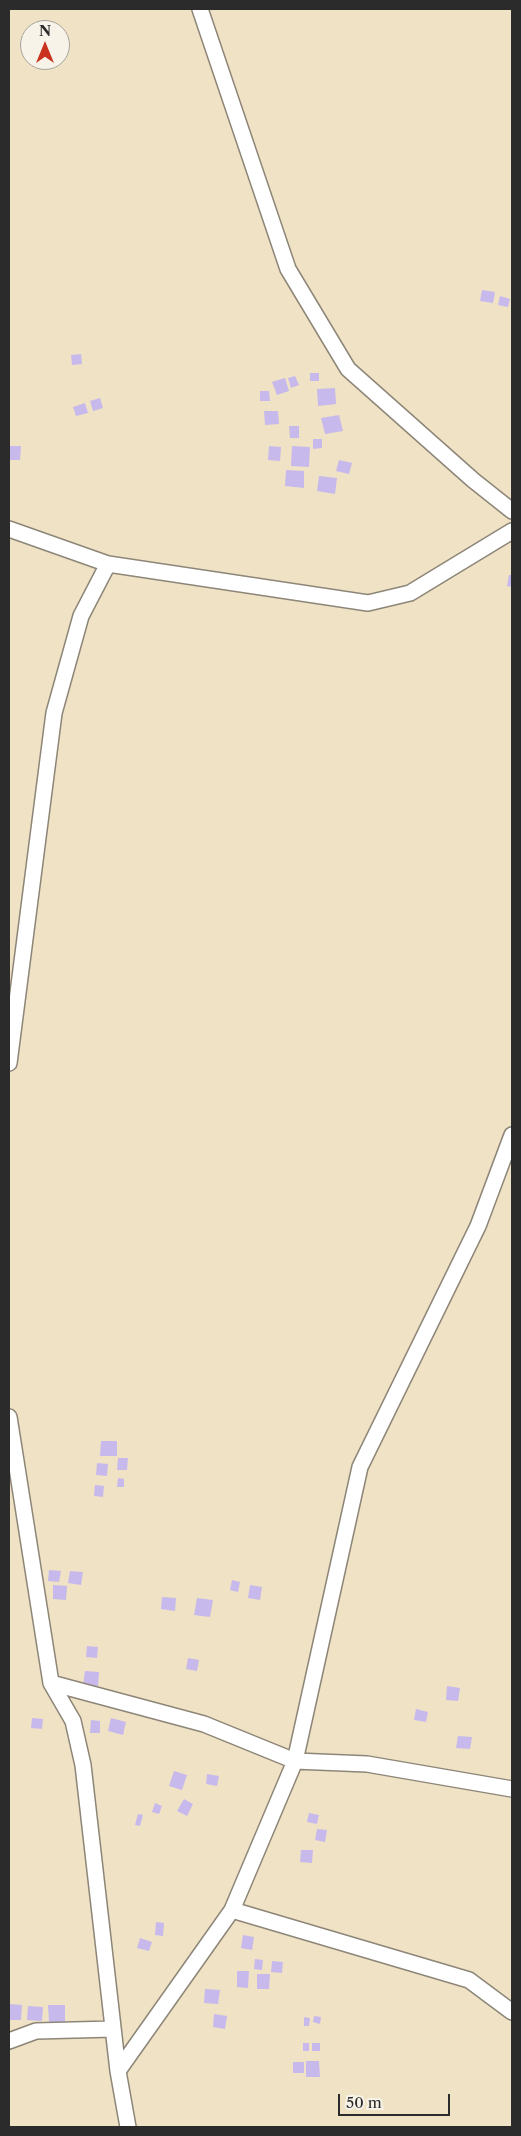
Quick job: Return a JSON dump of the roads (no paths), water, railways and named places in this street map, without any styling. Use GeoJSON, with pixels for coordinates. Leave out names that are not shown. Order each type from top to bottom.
{"type":"FeatureCollection","features":[{"type":"Feature","properties":{"kind":"street"},"geometry":{"type":"LineString","coordinates":[[200,9],[288,269],[348,369],[512,511]]}},
{"type":"Feature","properties":{"kind":"street"},"geometry":{"type":"LineString","coordinates":[[9,529],[108,564],[368,602],[410,593],[512,531]]}},
{"type":"Feature","properties":{"kind":"street"},"geometry":{"type":"LineString","coordinates":[[9,1063],[54,713],[81,616],[108,564]]}},
{"type":"Feature","properties":{"kind":"street"},"geometry":{"type":"LineString","coordinates":[[118,2071],[232,1910],[295,1761],[360,1467],[478,1226],[512,1135]]}},
{"type":"Feature","properties":{"kind":"street"},"geometry":{"type":"LineString","coordinates":[[9,1417],[51,1683],[73,1721],[83,1765],[118,2071],[128,2127]]}},
{"type":"Feature","properties":{"kind":"street"},"geometry":{"type":"LineString","coordinates":[[51,1683],[204,1724],[295,1761],[367,1764],[512,1789]]}},
{"type":"Feature","properties":{"kind":"street"},"geometry":{"type":"LineString","coordinates":[[232,1910],[469,1980],[512,2012]]}},
{"type":"Feature","properties":{"kind":"street"},"geometry":{"type":"LineString","coordinates":[[9,2041],[36,2030],[113,2028]]}}]}
